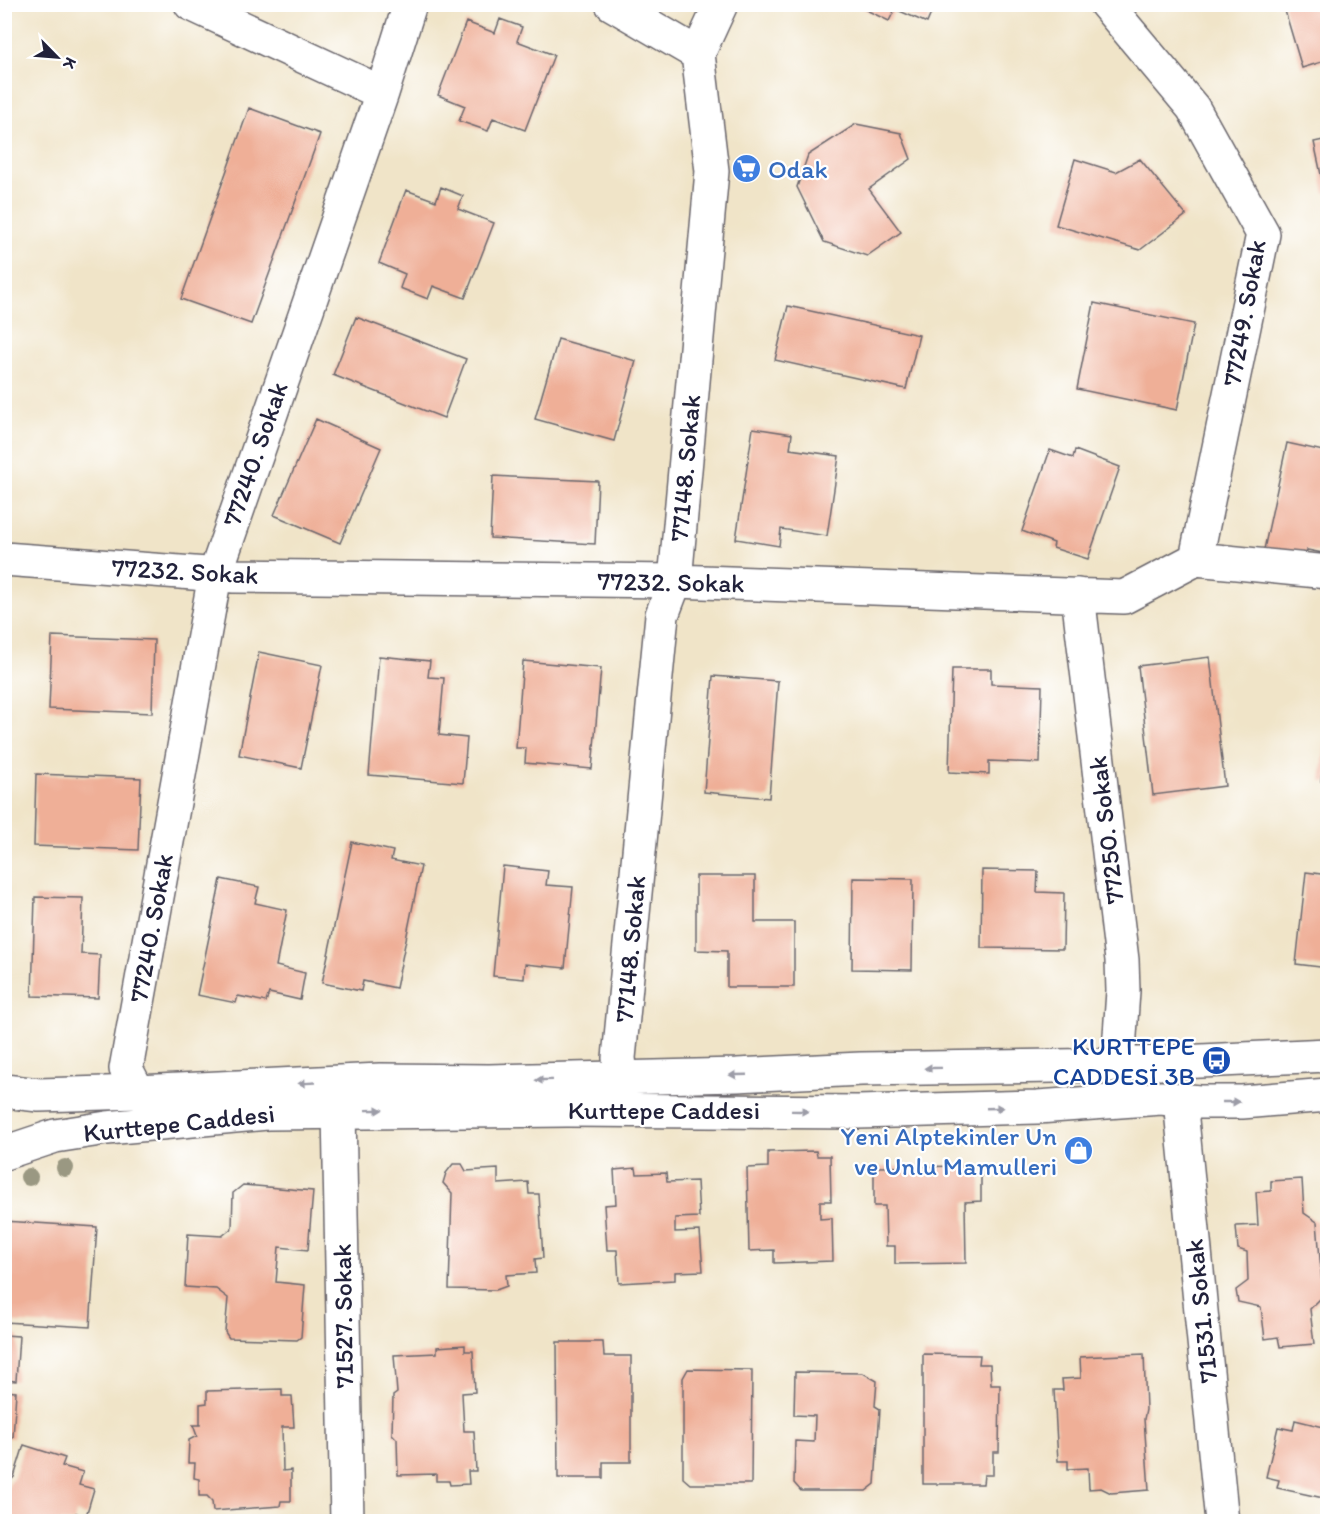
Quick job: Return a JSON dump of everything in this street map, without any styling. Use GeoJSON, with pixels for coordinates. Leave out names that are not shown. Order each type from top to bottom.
{"type":"FeatureCollection","features":[{"type":"Feature","properties":{"kind":"street"},"geometry":{"type":"LineString","coordinates":[[191,4],[382,93]]}},
{"type":"Feature","properties":{"kind":"street","name":"77240. Sokak"},"geometry":{"type":"LineString","coordinates":[[138,1092],[126,1069],[215,574],[382,93],[410,4]]}},
{"type":"Feature","properties":{"kind":"street"},"geometry":{"type":"LineString","coordinates":[[612,4],[698,54],[721,4]]}},
{"type":"Feature","properties":{"kind":"street","name":"77249. Sokak"},"geometry":{"type":"LineString","coordinates":[[1106,4],[1193,108],[1263,234],[1196,559]]}},
{"type":"Feature","properties":{"kind":"street","name":"77148. Sokak"},"geometry":{"type":"LineString","coordinates":[[621,1076],[619,1058],[662,615],[675,581],[712,171],[698,54]]}},
{"type":"Feature","properties":{"kind":"street"},"geometry":{"type":"LineString","coordinates":[[1196,559],[1328,572]]}},
{"type":"Feature","properties":{"kind":"street","name":"77232. Sokak"},"geometry":{"type":"LineString","coordinates":[[4,560],[215,574],[675,581],[1124,597],[1196,559]]}},
{"type":"Feature","properties":{"kind":"street","name":"77250. Sokak"},"geometry":{"type":"LineString","coordinates":[[1078,595],[1122,960],[1123,991],[1118,1065]]}},
{"type":"Feature","properties":{"kind":"street","name":"Kurttepe Caddesi"},"geometry":{"type":"LineString","coordinates":[[4,1091],[39,1095],[380,1080],[489,1081],[621,1076],[738,1075],[861,1069],[1118,1065],[1328,1054]]}},
{"type":"Feature","properties":{"kind":"street","name":"Kurttepe Caddesi"},"geometry":{"type":"LineString","coordinates":[[4,1153],[55,1136],[107,1128],[267,1113],[666,1110],[858,1112],[1038,1107],[1161,1098],[1199,1102],[1242,1102],[1328,1095]]}},
{"type":"Feature","properties":{"kind":"street","name":"71531. Sokak"},"geometry":{"type":"LineString","coordinates":[[1180,1100],[1222,1521]]}},
{"type":"Feature","properties":{"kind":"street","name":"71527. Sokak"},"geometry":{"type":"LineString","coordinates":[[339,1111],[347,1521]]}},
{"type":"Feature","properties":{"kind":"building"},"geometry":{"type":"Polygon","coordinates":[[[863,4],[935,4],[927,23],[895,9],[889,21],[862,8],[863,4]]]}},
{"type":"Feature","properties":{"kind":"building"},"geometry":{"type":"Polygon","coordinates":[[[1283,4],[1328,4],[1328,60],[1302,68],[1283,4]]]}},
{"type":"Feature","properties":{"kind":"building"},"geometry":{"type":"Polygon","coordinates":[[[500,19],[522,27],[517,41],[554,55],[525,130],[493,118],[488,131],[459,121],[465,106],[438,95],[466,22],[495,33],[500,19]]]}},
{"type":"Feature","properties":{"kind":"building"},"geometry":{"type":"Polygon","coordinates":[[[249,108],[320,134],[251,324],[181,299],[249,108]]]}},
{"type":"Feature","properties":{"kind":"building"},"geometry":{"type":"Polygon","coordinates":[[[856,124],[901,133],[911,159],[869,189],[901,232],[867,256],[824,242],[797,187],[808,155],[856,124]]]}},
{"type":"Feature","properties":{"kind":"building"},"geometry":{"type":"Polygon","coordinates":[[[1328,139],[1328,192],[1325,193],[1314,142],[1328,139]]]}},
{"type":"Feature","properties":{"kind":"building"},"geometry":{"type":"Polygon","coordinates":[[[1075,159],[1116,172],[1140,159],[1186,215],[1140,250],[1056,225],[1075,159]]]}},
{"type":"Feature","properties":{"kind":"building"},"geometry":{"type":"Polygon","coordinates":[[[441,187],[463,196],[458,209],[494,223],[465,298],[433,286],[428,299],[400,288],[405,274],[379,263],[406,190],[436,201],[441,187]]]}},
{"type":"Feature","properties":{"kind":"building"},"geometry":{"type":"Polygon","coordinates":[[[1094,303],[1194,324],[1177,410],[1077,389],[1094,303]]]}},
{"type":"Feature","properties":{"kind":"building"},"geometry":{"type":"Polygon","coordinates":[[[788,306],[919,335],[906,389],[775,360],[788,306]]]}},
{"type":"Feature","properties":{"kind":"building"},"geometry":{"type":"Polygon","coordinates":[[[356,317],[466,359],[444,418],[333,375],[356,317]]]}},
{"type":"Feature","properties":{"kind":"building"},"geometry":{"type":"Polygon","coordinates":[[[558,339],[636,361],[614,441],[535,419],[558,339]]]}},
{"type":"Feature","properties":{"kind":"building"},"geometry":{"type":"Polygon","coordinates":[[[316,419],[381,448],[340,543],[274,515],[316,419]]]}},
{"type":"Feature","properties":{"kind":"building"},"geometry":{"type":"Polygon","coordinates":[[[753,428],[792,434],[790,449],[839,456],[827,536],[781,529],[779,546],[736,539],[753,428]]]}},
{"type":"Feature","properties":{"kind":"building"},"geometry":{"type":"Polygon","coordinates":[[[1287,443],[1328,452],[1328,554],[1307,550],[1305,563],[1263,554],[1287,443]]]}},
{"type":"Feature","properties":{"kind":"building"},"geometry":{"type":"Polygon","coordinates":[[[1050,450],[1073,458],[1075,450],[1120,467],[1088,559],[1053,548],[1054,543],[1022,531],[1050,450]]]}},
{"type":"Feature","properties":{"kind":"building"},"geometry":{"type":"Polygon","coordinates":[[[493,476],[598,481],[595,544],[490,538],[493,476]]]}},
{"type":"Feature","properties":{"kind":"building"},"geometry":{"type":"Polygon","coordinates":[[[52,636],[154,640],[152,713],[49,709],[52,636]]]}},
{"type":"Feature","properties":{"kind":"building"},"geometry":{"type":"Polygon","coordinates":[[[259,652],[322,665],[301,768],[239,755],[259,652]]]}},
{"type":"Feature","properties":{"kind":"building"},"geometry":{"type":"Polygon","coordinates":[[[379,656],[430,661],[428,677],[444,678],[439,735],[467,738],[463,783],[369,775],[379,656]]]}},
{"type":"Feature","properties":{"kind":"building"},"geometry":{"type":"Polygon","coordinates":[[[1210,657],[1225,786],[1153,795],[1138,666],[1210,657]]]}},
{"type":"Feature","properties":{"kind":"building"},"geometry":{"type":"Polygon","coordinates":[[[523,661],[601,668],[592,769],[525,763],[526,748],[516,748],[523,661]]]}},
{"type":"Feature","properties":{"kind":"building"},"geometry":{"type":"Polygon","coordinates":[[[952,669],[991,669],[991,684],[1042,686],[1040,763],[989,761],[989,774],[949,772],[952,669]]]}},
{"type":"Feature","properties":{"kind":"building"},"geometry":{"type":"Polygon","coordinates":[[[713,676],[778,681],[769,798],[704,792],[713,676]]]}},
{"type":"Feature","properties":{"kind":"building"},"geometry":{"type":"Polygon","coordinates":[[[1326,736],[1328,736],[1328,782],[1321,781],[1326,736]]]}},
{"type":"Feature","properties":{"kind":"building"},"geometry":{"type":"Polygon","coordinates":[[[36,774],[141,778],[138,850],[34,846],[36,774]]]}},
{"type":"Feature","properties":{"kind":"building"},"geometry":{"type":"Polygon","coordinates":[[[352,842],[393,851],[391,860],[421,866],[396,988],[363,981],[361,991],[322,983],[352,842]]]}},
{"type":"Feature","properties":{"kind":"building"},"geometry":{"type":"Polygon","coordinates":[[[503,866],[548,871],[546,885],[573,887],[565,968],[525,964],[524,979],[493,976],[503,866]]]}},
{"type":"Feature","properties":{"kind":"building"},"geometry":{"type":"Polygon","coordinates":[[[982,870],[1038,871],[1037,892],[1064,893],[1063,949],[981,948],[982,870]]]}},
{"type":"Feature","properties":{"kind":"building"},"geometry":{"type":"Polygon","coordinates":[[[1306,872],[1328,875],[1328,968],[1296,964],[1306,872]]]}},
{"type":"Feature","properties":{"kind":"building"},"geometry":{"type":"Polygon","coordinates":[[[696,876],[755,876],[755,922],[794,922],[794,987],[727,987],[727,951],[696,950],[696,876]]]}},
{"type":"Feature","properties":{"kind":"building"},"geometry":{"type":"Polygon","coordinates":[[[853,878],[913,879],[912,970],[852,969],[853,878]]]}},
{"type":"Feature","properties":{"kind":"building"},"geometry":{"type":"Polygon","coordinates":[[[221,879],[259,887],[255,903],[287,910],[276,966],[305,973],[300,1000],[269,993],[266,1002],[238,996],[236,1003],[197,995],[221,879]]]}},
{"type":"Feature","properties":{"kind":"building"},"geometry":{"type":"Polygon","coordinates":[[[35,897],[83,898],[81,954],[100,955],[98,998],[32,996],[35,897]]]}},
{"type":"Feature","properties":{"kind":"building"},"geometry":{"type":"Polygon","coordinates":[[[816,1151],[817,1156],[830,1156],[831,1201],[820,1201],[820,1219],[832,1218],[833,1261],[774,1263],[774,1250],[749,1251],[747,1168],[768,1167],[768,1152],[816,1151]]]}},
{"type":"Feature","properties":{"kind":"building"},"geometry":{"type":"Polygon","coordinates":[[[453,1164],[462,1164],[466,1171],[498,1169],[498,1184],[528,1182],[529,1194],[539,1194],[543,1258],[535,1259],[536,1273],[506,1275],[507,1286],[496,1290],[449,1289],[452,1193],[443,1183],[446,1173],[453,1164]]]}},
{"type":"Feature","properties":{"kind":"building"},"geometry":{"type":"Polygon","coordinates":[[[981,1166],[981,1201],[965,1202],[966,1263],[895,1264],[895,1246],[886,1246],[885,1206],[874,1206],[874,1167],[981,1166]]]}},
{"type":"Feature","properties":{"kind":"building"},"geometry":{"type":"Polygon","coordinates":[[[636,1168],[637,1174],[666,1173],[667,1182],[697,1181],[699,1217],[675,1218],[675,1232],[700,1231],[703,1271],[675,1272],[675,1280],[619,1283],[617,1250],[607,1250],[604,1205],[616,1204],[614,1170],[636,1168]]]}},
{"type":"Feature","properties":{"kind":"building"},"geometry":{"type":"Polygon","coordinates":[[[1302,1179],[1304,1213],[1317,1222],[1323,1296],[1310,1309],[1314,1344],[1280,1347],[1278,1337],[1265,1339],[1261,1307],[1238,1302],[1236,1290],[1248,1281],[1247,1252],[1238,1249],[1236,1226],[1258,1225],[1256,1192],[1271,1191],[1271,1181],[1302,1179]]]}},
{"type":"Feature","properties":{"kind":"building"},"geometry":{"type":"Polygon","coordinates":[[[243,1185],[313,1191],[308,1250],[279,1247],[276,1282],[305,1285],[301,1337],[297,1340],[229,1338],[225,1332],[228,1298],[216,1289],[185,1287],[188,1234],[222,1236],[232,1228],[233,1193],[243,1185]]]}},
{"type":"Feature","properties":{"kind":"building"},"geometry":{"type":"Polygon","coordinates":[[[4,1221],[97,1227],[90,1327],[4,1322],[4,1221]]]}},
{"type":"Feature","properties":{"kind":"building"},"geometry":{"type":"Polygon","coordinates":[[[4,1335],[19,1336],[16,1381],[4,1380],[4,1335]]]}},
{"type":"Feature","properties":{"kind":"building"},"geometry":{"type":"Polygon","coordinates":[[[557,1342],[603,1342],[604,1356],[631,1356],[631,1462],[603,1462],[603,1478],[558,1478],[557,1342]]]}},
{"type":"Feature","properties":{"kind":"building"},"geometry":{"type":"Polygon","coordinates":[[[465,1345],[465,1351],[473,1351],[475,1392],[462,1393],[464,1431],[474,1431],[476,1471],[468,1471],[469,1484],[450,1485],[449,1481],[436,1481],[436,1474],[398,1475],[397,1439],[392,1434],[393,1396],[397,1393],[394,1355],[437,1353],[437,1347],[465,1345]]]}},
{"type":"Feature","properties":{"kind":"building"},"geometry":{"type":"Polygon","coordinates":[[[923,1354],[980,1355],[979,1364],[990,1364],[991,1385],[1000,1385],[999,1452],[993,1452],[993,1475],[984,1475],[983,1484],[923,1484],[923,1354]]]}},
{"type":"Feature","properties":{"kind":"building"},"geometry":{"type":"Polygon","coordinates":[[[1144,1354],[1146,1410],[1144,1419],[1149,1490],[1111,1493],[1101,1488],[1089,1489],[1088,1468],[1068,1469],[1068,1461],[1058,1461],[1054,1390],[1063,1390],[1062,1379],[1081,1378],[1080,1357],[1144,1354]]]}},
{"type":"Feature","properties":{"kind":"building"},"geometry":{"type":"Polygon","coordinates":[[[688,1369],[752,1370],[751,1484],[690,1484],[683,1478],[683,1378],[688,1369]]]}},
{"type":"Feature","properties":{"kind":"building"},"geometry":{"type":"Polygon","coordinates":[[[795,1372],[863,1373],[877,1381],[875,1406],[880,1409],[875,1484],[866,1491],[801,1491],[794,1483],[795,1441],[814,1442],[815,1416],[794,1415],[795,1372]]]}},
{"type":"Feature","properties":{"kind":"building"},"geometry":{"type":"Polygon","coordinates":[[[282,1389],[282,1396],[292,1396],[294,1427],[282,1427],[283,1471],[291,1470],[291,1501],[281,1501],[280,1506],[213,1511],[212,1501],[207,1496],[199,1496],[199,1479],[194,1478],[195,1463],[188,1463],[189,1440],[197,1436],[193,1425],[200,1425],[200,1404],[207,1403],[207,1391],[282,1389]]]}},
{"type":"Feature","properties":{"kind":"building"},"geometry":{"type":"Polygon","coordinates":[[[4,1391],[16,1392],[13,1438],[4,1437],[4,1391]]]}},
{"type":"Feature","properties":{"kind":"building"},"geometry":{"type":"Polygon","coordinates":[[[1295,1420],[1328,1428],[1328,1499],[1277,1488],[1279,1480],[1266,1477],[1278,1427],[1293,1430],[1295,1420]]]}},
{"type":"Feature","properties":{"kind":"building"},"geometry":{"type":"Polygon","coordinates":[[[24,1445],[65,1458],[62,1466],[83,1472],[79,1485],[94,1489],[86,1516],[76,1513],[74,1522],[4,1522],[4,1497],[14,1477],[24,1445]]]}},
{"type":"Feature","properties":{"kind":"place","name":"Odak"},"geometry":{"type":"Point","coordinates":[747,169]}},
{"type":"Feature","properties":{"kind":"place","name":"KURTTEPE CADDESİ 3B"},"geometry":{"type":"Point","coordinates":[1216,1061]}},
{"type":"Feature","properties":{"kind":"place","name":"Yeni Alptekinler Un ve Unlu Mamulleri"},"geometry":{"type":"Point","coordinates":[1078,1151]}}]}
